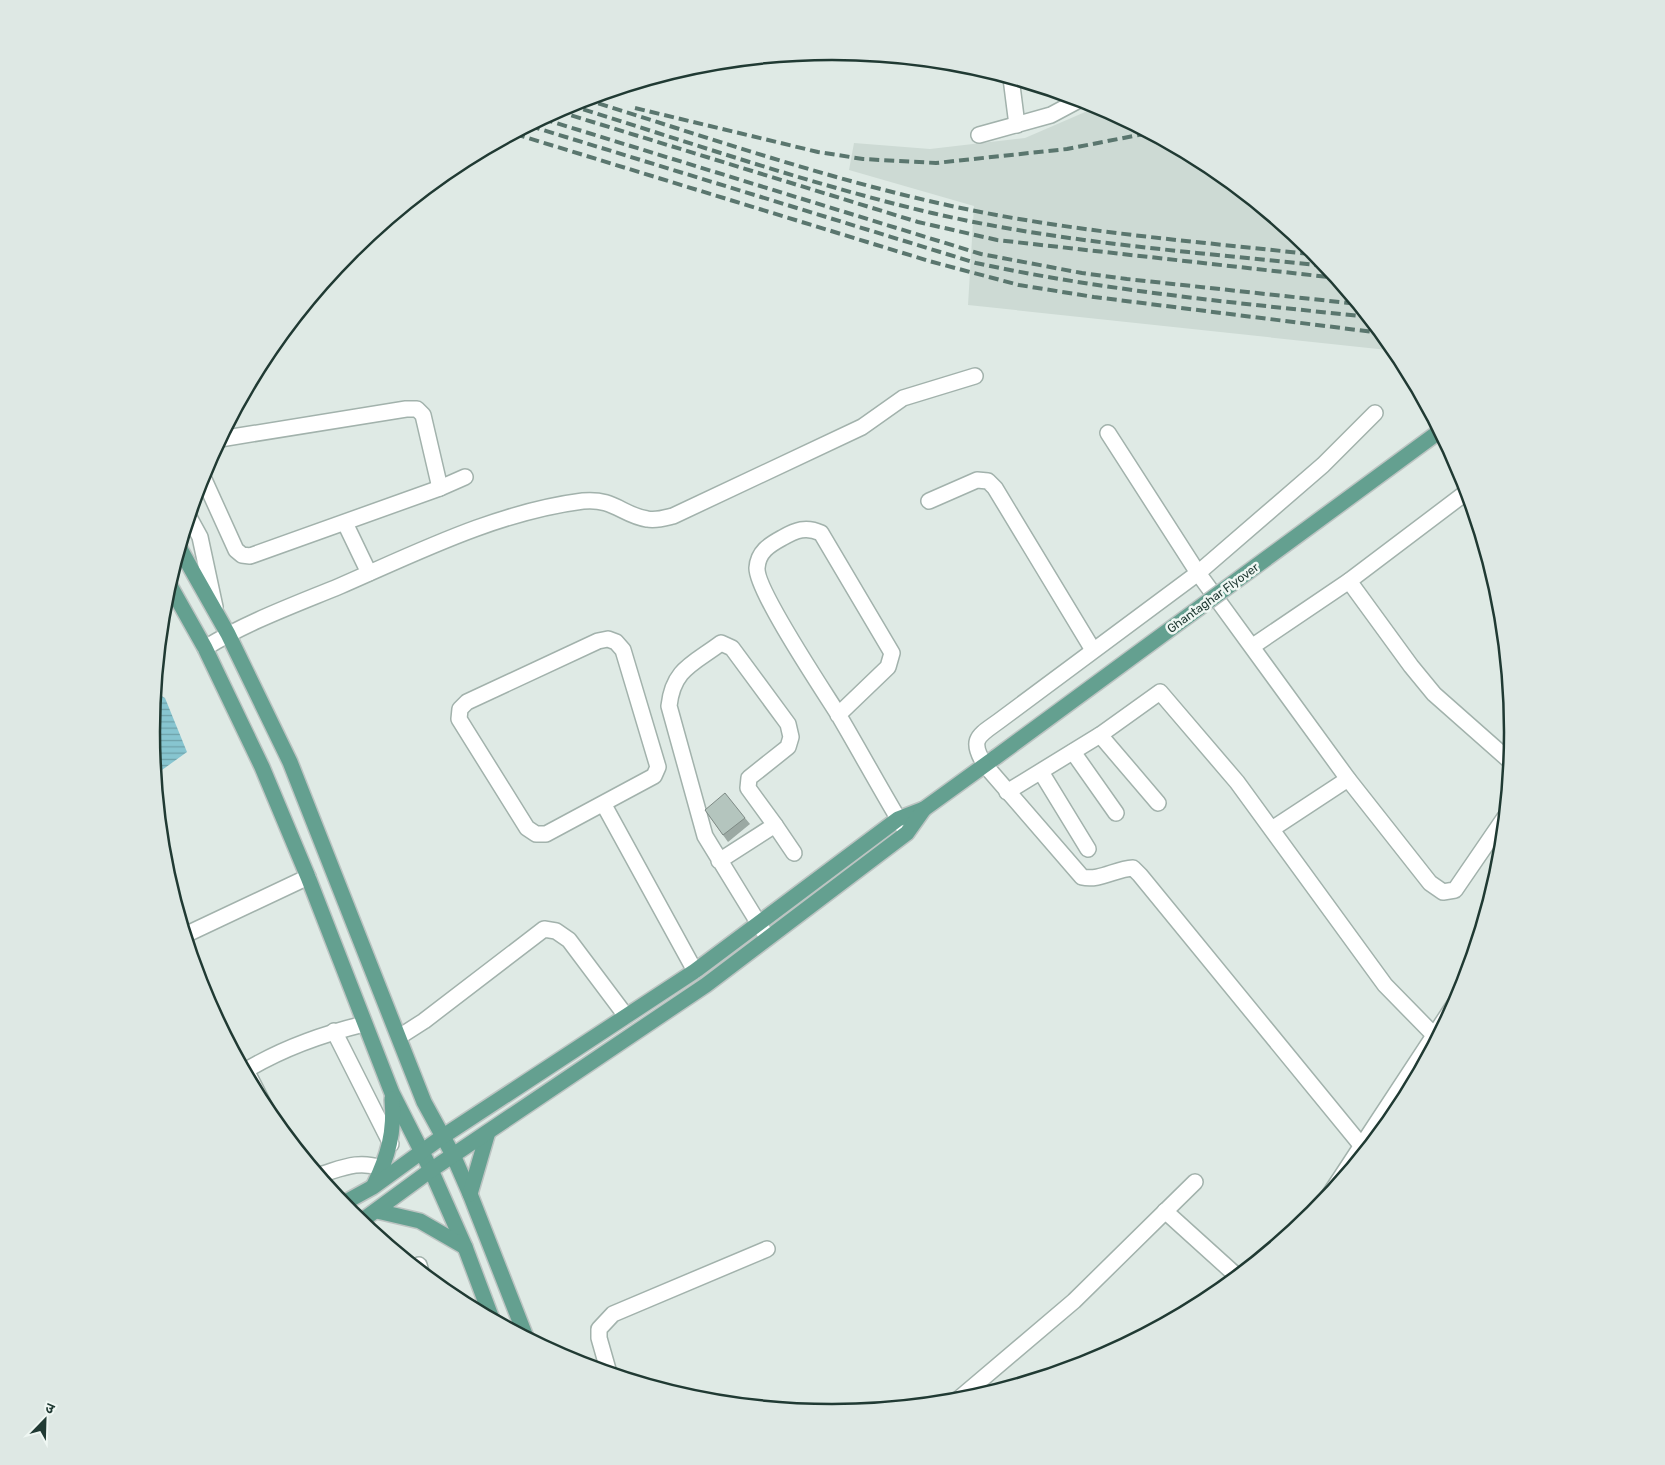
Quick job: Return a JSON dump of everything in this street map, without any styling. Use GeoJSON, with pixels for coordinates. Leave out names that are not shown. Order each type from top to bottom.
{"type":"FeatureCollection","features":[{"type":"Feature","properties":{"kind":"main road","name":"Ghantaghar Flyover"},"geometry":{"type":"LineString","coordinates":[[924,809],[1436,434]]}},
{"type":"Feature","properties":{"kind":"main road"},"geometry":{"type":"LineString","coordinates":[[184,555],[228,634],[290,762],[424,1102],[453,1155],[470,1194],[523,1330]]}},
{"type":"Feature","properties":{"kind":"main road"},"geometry":{"type":"LineString","coordinates":[[175,594],[205,648],[262,767],[308,877],[392,1093],[431,1170],[465,1247],[489,1311]]}},
{"type":"Feature","properties":{"kind":"main road"},"geometry":{"type":"LineString","coordinates":[[349,1200],[373,1187],[442,1137],[695,971],[898,818],[924,809]]}},
{"type":"Feature","properties":{"kind":"main road"},"geometry":{"type":"LineString","coordinates":[[367,1217],[431,1170],[706,985],[907,833],[924,809]]}},
{"type":"Feature","properties":{"kind":"main road"},"geometry":{"type":"LineString","coordinates":[[373,1187],[390,1144],[394,1118],[392,1093]]}},
{"type":"Feature","properties":{"kind":"main road"},"geometry":{"type":"LineString","coordinates":[[470,1194],[488,1132]]}},
{"type":"Feature","properties":{"kind":"main road"},"geometry":{"type":"LineString","coordinates":[[377,1211],[420,1221],[465,1247]]}},
{"type":"Feature","properties":{"kind":"street"},"geometry":{"type":"LineString","coordinates":[[1012,84],[1017,125]]}},
{"type":"Feature","properties":{"kind":"street"},"geometry":{"type":"LineString","coordinates":[[979,135],[1051,115],[1072,104]]}},
{"type":"Feature","properties":{"kind":"street"},"geometry":{"type":"LineString","coordinates":[[205,648],[228,634],[369,573],[499,520],[536,509],[596,500],[608,502],[647,519],[674,516],[862,427],[904,398],[975,376]]}},
{"type":"Feature","properties":{"kind":"street"},"geometry":{"type":"LineString","coordinates":[[228,438],[406,409],[418,409],[423,414],[440,488]]}},
{"type":"Feature","properties":{"kind":"street"},"geometry":{"type":"LineString","coordinates":[[1361,1145],[1140,874],[1133,868],[1120,868],[1100,877],[1090,879],[1082,877],[1007,792],[991,761],[976,751],[975,744],[981,735],[1198,573],[1323,465],[1375,413]]}},
{"type":"Feature","properties":{"kind":"street"},"geometry":{"type":"LineString","coordinates":[[1108,433],[1198,573],[1348,779],[1430,883],[1443,892],[1455,890],[1498,828]]}},
{"type":"Feature","properties":{"kind":"street"},"geometry":{"type":"LineString","coordinates":[[207,486],[236,550],[242,555],[250,556],[345,523],[465,477]]}},
{"type":"Feature","properties":{"kind":"street"},"geometry":{"type":"LineString","coordinates":[[930,501],[977,480],[988,481],[996,488],[1093,650]]}},
{"type":"Feature","properties":{"kind":"street"},"geometry":{"type":"LineString","coordinates":[[1253,646],[1349,581],[1462,496]]}},
{"type":"Feature","properties":{"kind":"street"},"geometry":{"type":"LineString","coordinates":[[345,523],[369,573]]}},
{"type":"Feature","properties":{"kind":"street"},"geometry":{"type":"LineString","coordinates":[[193,525],[200,537],[215,609]]}},
{"type":"Feature","properties":{"kind":"street"},"geometry":{"type":"LineString","coordinates":[[838,715],[888,667],[892,653],[821,533],[808,529],[798,529],[763,551],[757,569],[758,578],[780,619],[907,833]]}},
{"type":"Feature","properties":{"kind":"street"},"geometry":{"type":"LineString","coordinates":[[1349,581],[1411,666],[1434,694],[1504,756]]}},
{"type":"Feature","properties":{"kind":"street"},"geometry":{"type":"LineString","coordinates":[[608,639],[616,642],[622,650],[658,767],[654,776],[604,805],[546,834],[536,834],[528,828],[459,720],[460,709],[467,702],[598,641],[608,639]]}},
{"type":"Feature","properties":{"kind":"street"},"geometry":{"type":"LineString","coordinates":[[768,937],[719,862],[706,836],[669,706],[670,690],[677,676],[721,643],[732,648],[788,724],[792,737],[788,747],[749,778],[747,782],[748,788],[794,853]]}},
{"type":"Feature","properties":{"kind":"street"},"geometry":{"type":"LineString","coordinates":[[1007,792],[1073,752],[1160,692],[1237,782],[1385,986],[1433,1034]]}},
{"type":"Feature","properties":{"kind":"street"},"geometry":{"type":"LineString","coordinates":[[1100,734],[1158,803]]}},
{"type":"Feature","properties":{"kind":"street"},"geometry":{"type":"LineString","coordinates":[[1073,752],[1116,813]]}},
{"type":"Feature","properties":{"kind":"street"},"geometry":{"type":"LineString","coordinates":[[1041,772],[1088,849]]}},
{"type":"Feature","properties":{"kind":"street"},"geometry":{"type":"LineString","coordinates":[[1272,829],[1348,779]]}},
{"type":"Feature","properties":{"kind":"street"},"geometry":{"type":"LineString","coordinates":[[604,805],[695,971]]}},
{"type":"Feature","properties":{"kind":"street"},"geometry":{"type":"LineString","coordinates":[[719,862],[775,825]]}},
{"type":"Feature","properties":{"kind":"street"},"geometry":{"type":"LineString","coordinates":[[191,933],[308,877]]}},
{"type":"Feature","properties":{"kind":"street"},"geometry":{"type":"LineString","coordinates":[[398,1037],[424,1021],[544,928],[556,930],[569,940],[626,1016]]}},
{"type":"Feature","properties":{"kind":"street"},"geometry":{"type":"LineString","coordinates":[[250,1068],[270,1057],[334,1031],[364,1024]]}},
{"type":"Feature","properties":{"kind":"street"},"geometry":{"type":"LineString","coordinates":[[1352,1159],[1436,1030]]}},
{"type":"Feature","properties":{"kind":"street"},"geometry":{"type":"LineString","coordinates":[[334,1031],[390,1144]]}},
{"type":"Feature","properties":{"kind":"street"},"geometry":{"type":"LineString","coordinates":[[325,1173],[354,1164],[367,1163],[382,1168]]}},
{"type":"Feature","properties":{"kind":"street"},"geometry":{"type":"LineString","coordinates":[[968,1391],[1074,1301],[1195,1182]]}},
{"type":"Feature","properties":{"kind":"street"},"geometry":{"type":"LineString","coordinates":[[1165,1211],[1233,1272]]}},
{"type":"Feature","properties":{"kind":"street"},"geometry":{"type":"LineString","coordinates":[[608,1366],[599,1338],[599,1329],[613,1314],[767,1249]]}},
{"type":"Feature","properties":{"kind":"shaded area"},"geometry":{"type":"Polygon","coordinates":[[[1089,110],[1130,129],[1169,150],[1206,173],[1276,227],[1338,289],[1385,350],[968,305],[974,206],[849,170],[854,143],[930,149],[1025,138],[1089,110]]]}},
{"type":"Feature","properties":{"kind":"water"},"geometry":{"type":"Polygon","coordinates":[[[161,696],[165,698],[187,752],[161,771],[161,696]]]}},
{"type":"Feature","properties":{"kind":"building"},"geometry":{"type":"Polygon","coordinates":[[[725,793],[745,818],[723,835],[705,810],[725,793]]]}},
{"type":"Feature","properties":{"kind":"railway"},"geometry":{"type":"LineString","coordinates":[[597,103],[810,169],[947,205],[1085,229],[1304,254]]}},
{"type":"Feature","properties":{"kind":"railway"},"geometry":{"type":"LineString","coordinates":[[635,108],[818,152],[863,159],[936,163],[1067,149],[1141,135]]}},
{"type":"Feature","properties":{"kind":"railway"},"geometry":{"type":"LineString","coordinates":[[581,109],[795,176],[932,213],[1030,232],[1128,246],[1315,265]]}},
{"type":"Feature","properties":{"kind":"railway"},"geometry":{"type":"LineString","coordinates":[[568,114],[918,222],[997,240],[1327,277]]}},
{"type":"Feature","properties":{"kind":"railway"},"geometry":{"type":"LineString","coordinates":[[551,122],[981,254],[1082,273],[1127,279],[1350,303]]}},
{"type":"Feature","properties":{"kind":"railway"},"geometry":{"type":"LineString","coordinates":[[537,128],[976,263],[1123,289],[1360,316]]}},
{"type":"Feature","properties":{"kind":"railway"},"geometry":{"type":"LineString","coordinates":[[522,136],[929,261],[1019,285],[1094,297],[1372,332]]}}]}
